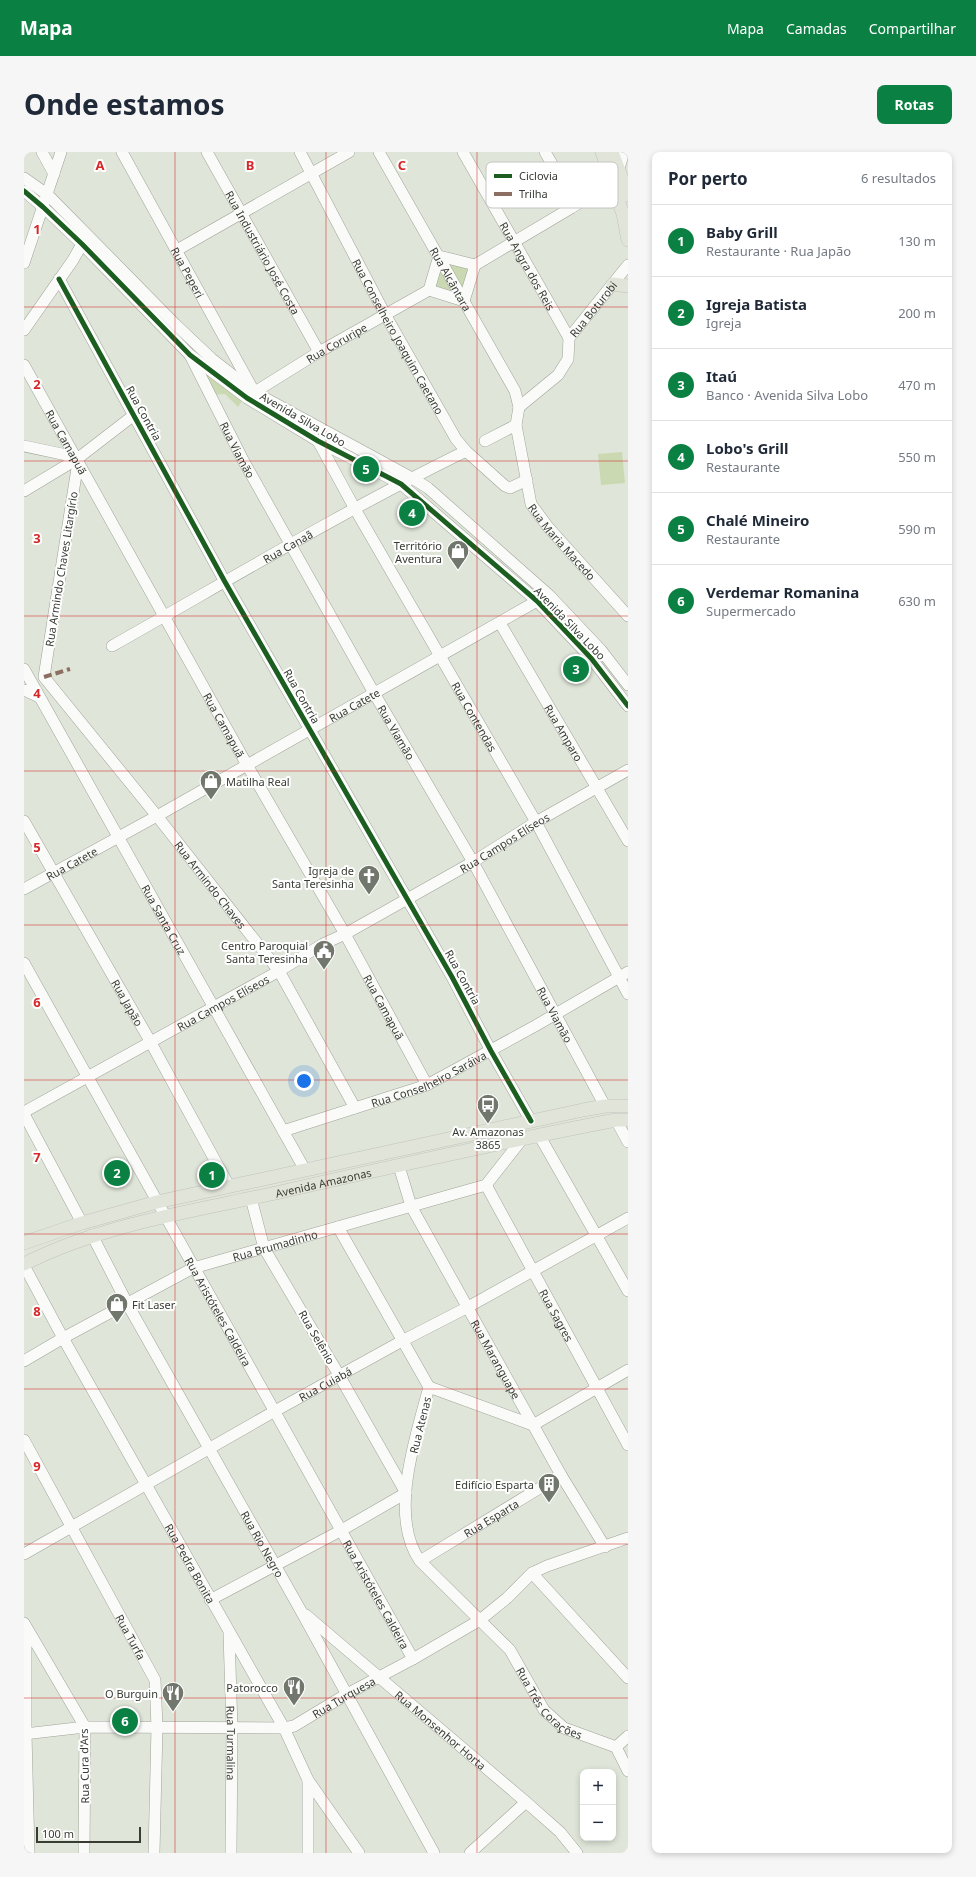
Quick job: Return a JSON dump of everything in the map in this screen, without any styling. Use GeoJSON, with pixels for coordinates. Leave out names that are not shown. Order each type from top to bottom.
{"type":"FeatureCollection","features":[{"type":"Feature","properties":{"kind":"main road"},"geometry":{"type":"LineString","coordinates":[[602,152],[606,162]]}},
{"type":"Feature","properties":{"kind":"main road"},"geometry":{"type":"LineString","coordinates":[[612,152],[616,162]]}},
{"type":"Feature","properties":{"kind":"main road"},"geometry":{"type":"LineString","coordinates":[[619,168],[628,196]]}},
{"type":"Feature","properties":{"kind":"main road"},"geometry":{"type":"LineString","coordinates":[[618,198],[628,240]]}},
{"type":"Feature","properties":{"kind":"main road"},"geometry":{"type":"LineString","coordinates":[[613,284],[628,286]]}},
{"type":"Feature","properties":{"kind":"main road","name":"Avenida Amazonas"},"geometry":{"type":"LineString","coordinates":[[24,1244],[82,1223],[158,1202],[531,1121],[605,1106],[628,1106]]}},
{"type":"Feature","properties":{"kind":"main road","name":"Avenida Amazonas"},"geometry":{"type":"LineString","coordinates":[[25,1267],[92,1235],[166,1217],[523,1138],[622,1120]]}},
{"type":"Feature","properties":{"kind":"street"},"geometry":{"type":"LineString","coordinates":[[42,152],[54,174]]}},
{"type":"Feature","properties":{"kind":"street"},"geometry":{"type":"LineString","coordinates":[[24,263],[48,195],[61,152]]}},
{"type":"Feature","properties":{"kind":"street","name":"Rua Peperi"},"geometry":{"type":"LineString","coordinates":[[122,152],[177,250],[250,395]]}},
{"type":"Feature","properties":{"kind":"street","name":"Rua Industriário José Costa"},"geometry":{"type":"LineString","coordinates":[[207,152],[319,352]]}},
{"type":"Feature","properties":{"kind":"street","name":"Rua Conselheiro Joaquim Caetano"},"geometry":{"type":"LineString","coordinates":[[300,152],[386,316],[456,440],[505,486],[510,488],[527,480]]}},
{"type":"Feature","properties":{"kind":"street"},"geometry":{"type":"LineString","coordinates":[[177,250],[349,152]]}},
{"type":"Feature","properties":{"kind":"street","name":"Rua Alcântara"},"geometry":{"type":"LineString","coordinates":[[379,152],[512,385],[519,407]]}},
{"type":"Feature","properties":{"kind":"street","name":"Rua Angra dos Reis"},"geometry":{"type":"LineString","coordinates":[[463,152],[486,193]]}},
{"type":"Feature","properties":{"kind":"street"},"geometry":{"type":"LineString","coordinates":[[545,152],[551,162]]}},
{"type":"Feature","properties":{"kind":"street"},"geometry":{"type":"LineString","coordinates":[[619,168],[624,152]]}},
{"type":"Feature","properties":{"kind":"street","name":"Avenida Silva Lobo"},"geometry":{"type":"LineString","coordinates":[[24,178],[48,195],[175,324],[250,395],[412,478],[428,488],[548,595],[601,650],[628,685]]}},
{"type":"Feature","properties":{"kind":"street","name":"Avenida Silva Lobo"},"geometry":{"type":"LineString","coordinates":[[24,191],[43,206],[82,244],[190,355],[318,440],[401,484],[537,601],[591,658],[628,706]]}},
{"type":"Feature","properties":{"kind":"street","name":"Rua Angra dos Reis"},"geometry":{"type":"LineString","coordinates":[[495,208],[569,338]]}},
{"type":"Feature","properties":{"kind":"street"},"geometry":{"type":"LineString","coordinates":[[475,265],[439,256],[429,290],[464,301],[475,265],[571,208]]}},
{"type":"Feature","properties":{"kind":"street"},"geometry":{"type":"LineString","coordinates":[[24,330],[73,260],[82,244]]}},
{"type":"Feature","properties":{"kind":"street","name":"Rua Boturobi"},"geometry":{"type":"LineString","coordinates":[[519,407],[558,375],[568,359],[569,338],[628,265]]}},
{"type":"Feature","properties":{"kind":"street","name":"Rua Contria"},"geometry":{"type":"LineString","coordinates":[[59,279],[225,582],[452,976],[491,1051],[531,1121]]}},
{"type":"Feature","properties":{"kind":"street","name":"Rua Coruripe"},"geometry":{"type":"LineString","coordinates":[[250,395],[319,352],[386,316],[429,290]]}},
{"type":"Feature","properties":{"kind":"street","name":"Rua Viamão"},"geometry":{"type":"LineString","coordinates":[[190,355],[240,454],[290,545],[472,862],[605,1106]]}},
{"type":"Feature","properties":{"kind":"street","name":"Rua Camapuã"},"geometry":{"type":"LineString","coordinates":[[24,365],[247,765],[345,934],[427,1084]]}},
{"type":"Feature","properties":{"kind":"street","name":"Rua Maria Macedo"},"geometry":{"type":"LineString","coordinates":[[519,407],[516,425],[531,504],[548,527],[628,616]]}},
{"type":"Feature","properties":{"kind":"street"},"geometry":{"type":"LineString","coordinates":[[24,491],[77,459],[134,414]]}},
{"type":"Feature","properties":{"kind":"street"},"geometry":{"type":"LineString","coordinates":[[485,441],[516,425]]}},
{"type":"Feature","properties":{"kind":"street","name":"Rua Contendas"},"geometry":{"type":"LineString","coordinates":[[318,440],[355,509],[439,657],[536,822],[623,975],[628,994]]}},
{"type":"Feature","properties":{"kind":"street"},"geometry":{"type":"LineString","coordinates":[[24,446],[77,459]]}},
{"type":"Feature","properties":{"kind":"street","name":"Rua Canaã"},"geometry":{"type":"LineString","coordinates":[[112,646],[355,509],[466,451]]}},
{"type":"Feature","properties":{"kind":"street","name":"Rua Armindo Chaves Litargírio"},"geometry":{"type":"LineString","coordinates":[[44,677],[77,459]]}},
{"type":"Feature","properties":{"kind":"street","name":"Rua Catete"},"geometry":{"type":"LineString","coordinates":[[24,888],[118,838],[537,601]]}},
{"type":"Feature","properties":{"kind":"street","name":"Rua Amparo"},"geometry":{"type":"LineString","coordinates":[[500,623],[628,841]]}},
{"type":"Feature","properties":{"kind":"street","name":"Rua Santa Cruz"},"geometry":{"type":"LineString","coordinates":[[24,669],[305,1170]]}},
{"type":"Feature","properties":{"kind":"street","name":"Rua Armindo Chaves"},"geometry":{"type":"LineString","coordinates":[[44,677],[157,816],[279,971],[355,1108]]}},
{"type":"Feature","properties":{"kind":"street"},"geometry":{"type":"LineString","coordinates":[[24,690],[39,697]]}},
{"type":"Feature","properties":{"kind":"street","name":"Rua Campos Elíseos"},"geometry":{"type":"LineString","coordinates":[[24,1113],[150,1041],[279,971],[323,944],[345,934],[406,898],[472,862],[536,822],[628,770]]}},
{"type":"Feature","properties":{"kind":"street","name":"Rua Japão"},"geometry":{"type":"LineString","coordinates":[[24,821],[150,1041],[229,1186]]}},
{"type":"Feature","properties":{"kind":"street","name":"Rua Aristóteles Caldeira"},"geometry":{"type":"LineString","coordinates":[[24,963],[87,1078],[158,1202],[193,1268],[275,1411],[340,1531],[413,1659]]}},
{"type":"Feature","properties":{"kind":"street","name":"Rua Conselheiro Saráiva"},"geometry":{"type":"LineString","coordinates":[[283,1131],[427,1084],[491,1051],[623,975]]}},
{"type":"Feature","properties":{"kind":"street"},"geometry":{"type":"LineString","coordinates":[[24,1113],[82,1223]]}},
{"type":"Feature","properties":{"kind":"street"},"geometry":{"type":"LineString","coordinates":[[622,1120],[628,1142]]}},
{"type":"Feature","properties":{"kind":"street"},"geometry":{"type":"LineString","coordinates":[[539,1135],[628,1291]]}},
{"type":"Feature","properties":{"kind":"street"},"geometry":{"type":"LineString","coordinates":[[486,1185],[523,1138]]}},
{"type":"Feature","properties":{"kind":"street","name":"Rua Maranguape"},"geometry":{"type":"LineString","coordinates":[[399,1166],[411,1206],[561,1475],[605,1547]]}},
{"type":"Feature","properties":{"kind":"street","name":"Rua Brumadinho"},"geometry":{"type":"LineString","coordinates":[[24,1361],[62,1338],[128,1305],[193,1268],[486,1185]]}},
{"type":"Feature","properties":{"kind":"street","name":"Rua Sagres"},"geometry":{"type":"LineString","coordinates":[[486,1185],[595,1388],[628,1444]]}},
{"type":"Feature","properties":{"kind":"street","name":"Rua Selênio"},"geometry":{"type":"LineString","coordinates":[[252,1198],[264,1248],[339,1375],[406,1493]]}},
{"type":"Feature","properties":{"kind":"street","name":"Rua Cuiabá"},"geometry":{"type":"LineString","coordinates":[[24,1554],[145,1484],[210,1450],[339,1375],[468,1307],[628,1218]]}},
{"type":"Feature","properties":{"kind":"street","name":"Rua Atenas"},"geometry":{"type":"LineString","coordinates":[[338,1227],[402,1341],[430,1387],[406,1480],[408,1525],[412,1550],[420,1561],[480,1620]]}},
{"type":"Feature","properties":{"kind":"street","name":"Rua Rio Negro"},"geometry":{"type":"LineString","coordinates":[[92,1235],[128,1305],[301,1611],[434,1853]]}},
{"type":"Feature","properties":{"kind":"street","name":"Rua Pedra Bonita"},"geometry":{"type":"LineString","coordinates":[[25,1267],[62,1338],[284,1728],[308,1780],[359,1853]]}},
{"type":"Feature","properties":{"kind":"street"},"geometry":{"type":"LineString","coordinates":[[430,1387],[533,1425],[628,1370]]}},
{"type":"Feature","properties":{"kind":"street","name":"Rua Turfa"},"geometry":{"type":"LineString","coordinates":[[24,1440],[155,1680],[157,1727],[154,1853]]}},
{"type":"Feature","properties":{"kind":"street","name":"Rua Esparta"},"geometry":{"type":"LineString","coordinates":[[420,1561],[561,1475]]}},
{"type":"Feature","properties":{"kind":"street"},"geometry":{"type":"LineString","coordinates":[[210,1600],[340,1531],[406,1493]]}},
{"type":"Feature","properties":{"kind":"street","name":"Rua Turquesa"},"geometry":{"type":"LineString","coordinates":[[25,1734],[85,1727],[284,1728],[294,1726],[347,1694],[413,1659],[480,1620],[532,1573],[547,1566],[628,1538]]}},
{"type":"Feature","properties":{"kind":"street"},"geometry":{"type":"LineString","coordinates":[[532,1573],[628,1678]]}},
{"type":"Feature","properties":{"kind":"street","name":"Rua Monsenhor Horta"},"geometry":{"type":"LineString","coordinates":[[301,1611],[526,1802],[560,1832],[577,1853]]}},
{"type":"Feature","properties":{"kind":"street","name":"Rua Três Corações"},"geometry":{"type":"LineString","coordinates":[[480,1620],[510,1650],[544,1710],[564,1728],[616,1747]]}},
{"type":"Feature","properties":{"kind":"street"},"geometry":{"type":"LineString","coordinates":[[25,1625],[25,1734],[29,1853]]}},
{"type":"Feature","properties":{"kind":"street","name":"Rua Cura d'Ars"},"geometry":{"type":"LineString","coordinates":[[25,1625],[85,1727],[84,1853]]}},
{"type":"Feature","properties":{"kind":"street","name":"Rua Turmalina"},"geometry":{"type":"LineString","coordinates":[[229,1632],[232,1728],[231,1853]]}},
{"type":"Feature","properties":{"kind":"street"},"geometry":{"type":"LineString","coordinates":[[628,1736],[616,1747],[628,1771]]}},
{"type":"Feature","properties":{"kind":"street"},"geometry":{"type":"LineString","coordinates":[[308,1780],[308,1853]]}},
{"type":"Feature","properties":{"kind":"street"},"geometry":{"type":"LineString","coordinates":[[470,1853],[526,1802]]}},
{"type":"Feature","properties":{"kind":"green space"},"geometry":{"type":"Polygon","coordinates":[[[447,262],[467,268],[468,271],[464,289],[456,294],[439,289],[435,284],[440,266],[447,262]]]}},
{"type":"Feature","properties":{"kind":"green space"},"geometry":{"type":"Polygon","coordinates":[[[197,365],[242,401],[238,407],[225,394],[208,395],[197,365]]]}},
{"type":"Feature","properties":{"kind":"green space"},"geometry":{"type":"Polygon","coordinates":[[[622,452],[625,483],[601,485],[598,454],[622,452]]]}},
{"type":"Feature","properties":{"kind":"marked path"},"geometry":{"type":"LineString","coordinates":[[44,677],[70,669]]}},
{"type":"Feature","properties":{"kind":"cycle path"},"geometry":{"type":"LineString","coordinates":[[24,191],[82,244],[190,355],[247,398],[318,441],[401,484],[537,601],[591,658],[628,706]]}},
{"type":"Feature","properties":{"kind":"cycle path"},"geometry":{"type":"LineString","coordinates":[[59,279],[225,582],[452,977],[491,1051],[531,1121]]}},
{"type":"Feature","properties":{"kind":"place","name":"Chalé Mineiro"},"geometry":{"type":"Point","coordinates":[366,469]}},
{"type":"Feature","properties":{"kind":"place","name":"Lobo's Grill"},"geometry":{"type":"Point","coordinates":[412,513]}},
{"type":"Feature","properties":{"kind":"place","name":"Território Aventura"},"geometry":{"type":"Point","coordinates":[458,570]}},
{"type":"Feature","properties":{"kind":"place","name":"Itaú"},"geometry":{"type":"Point","coordinates":[576,669]}},
{"type":"Feature","properties":{"kind":"place","name":"Matilha Real"},"geometry":{"type":"Point","coordinates":[211,800]}},
{"type":"Feature","properties":{"kind":"place","name":"Igreja de Santa Teresinha"},"geometry":{"type":"Point","coordinates":[369,896]}},
{"type":"Feature","properties":{"kind":"place","name":"Centro Paroquial Santa Teresinha"},"geometry":{"type":"Point","coordinates":[324,970]}},
{"type":"Feature","properties":{"kind":"place","name":"Av. Amazonas 3865"},"geometry":{"type":"Point","coordinates":[488,1124]}},
{"type":"Feature","properties":{"kind":"place","name":"Igreja Batista"},"geometry":{"type":"Point","coordinates":[117,1173]}},
{"type":"Feature","properties":{"kind":"place","name":"Baby Grill"},"geometry":{"type":"Point","coordinates":[212,1175]}},
{"type":"Feature","properties":{"kind":"place","name":"Fit Laser"},"geometry":{"type":"Point","coordinates":[117,1324]}},
{"type":"Feature","properties":{"kind":"place","name":"Edifício Esparta"},"geometry":{"type":"Point","coordinates":[549,1504]}},
{"type":"Feature","properties":{"kind":"place","name":"Patorocco"},"geometry":{"type":"Point","coordinates":[294,1706]}},
{"type":"Feature","properties":{"kind":"place","name":"O Burguin"},"geometry":{"type":"Point","coordinates":[173,1712]}},
{"type":"Feature","properties":{"kind":"place","name":"Verdemar Romanina"},"geometry":{"type":"Point","coordinates":[125,1721]}}]}
